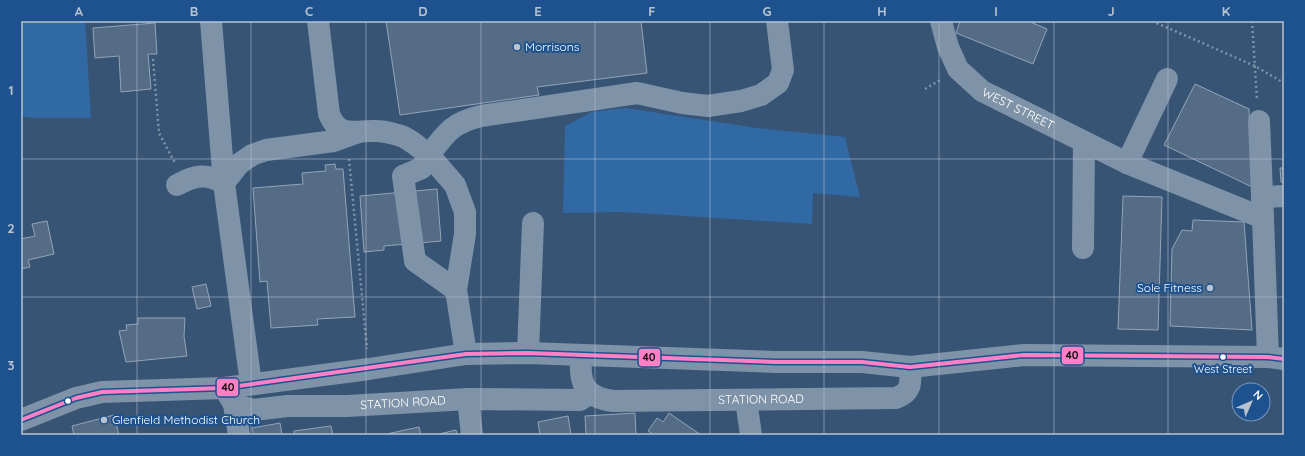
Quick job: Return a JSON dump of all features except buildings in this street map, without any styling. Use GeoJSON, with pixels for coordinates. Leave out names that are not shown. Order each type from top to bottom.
{"type":"FeatureCollection","features":[{"type":"Feature","properties":{"kind":"street"},"geometry":{"type":"LineString","coordinates":[[211,21],[224,184],[251,384]]}},
{"type":"Feature","properties":{"kind":"street"},"geometry":{"type":"LineString","coordinates":[[318,21],[329,114],[332,122],[340,129],[353,134]]}},
{"type":"Feature","properties":{"kind":"street"},"geometry":{"type":"LineString","coordinates":[[456,290],[415,261],[403,176],[422,168],[429,155],[452,127],[465,120],[481,116],[637,93],[682,103],[708,106],[741,101],[761,95],[778,83],[783,70],[777,21]]}},
{"type":"Feature","properties":{"kind":"street","name":"WEST STREET"},"geometry":{"type":"LineString","coordinates":[[941,21],[948,47],[958,69],[982,90],[1084,143],[1127,163],[1262,207]]}},
{"type":"Feature","properties":{"kind":"street"},"geometry":{"type":"LineString","coordinates":[[1127,163],[1167,79]]}},
{"type":"Feature","properties":{"kind":"street"},"geometry":{"type":"LineString","coordinates":[[1258,112],[1262,207],[1276,358]]}},
{"type":"Feature","properties":{"kind":"street"},"geometry":{"type":"LineString","coordinates":[[224,184],[239,164],[252,155],[266,150],[334,141],[353,134],[376,131],[400,136],[411,141],[429,155],[455,185],[466,212],[465,234],[456,290],[466,354]]}},
{"type":"Feature","properties":{"kind":"street"},"geometry":{"type":"LineString","coordinates":[[1083,248],[1084,143]]}},
{"type":"Feature","properties":{"kind":"street"},"geometry":{"type":"LineString","coordinates":[[181,183],[203,176],[212,177],[224,184]]}},
{"type":"Feature","properties":{"kind":"street"},"geometry":{"type":"LineString","coordinates":[[1262,207],[1284,196]]}},
{"type":"Feature","properties":{"kind":"street"},"geometry":{"type":"LineString","coordinates":[[528,353],[533,223]]}},
{"type":"Feature","properties":{"kind":"street","name":"STATION ROAD"},"geometry":{"type":"LineString","coordinates":[[229,396],[251,384],[369,369],[466,354],[528,353],[776,362],[862,362],[910,368],[1024,355],[1276,358]]}},
{"type":"Feature","properties":{"kind":"street"},"geometry":{"type":"LineString","coordinates":[[581,356],[580,371],[584,384],[590,393]]}},
{"type":"Feature","properties":{"kind":"street","name":"STATION ROAD"},"geometry":{"type":"LineString","coordinates":[[21,420],[76,398],[102,392],[229,396],[253,410],[288,406],[347,406],[468,399],[580,400],[590,393],[598,399],[613,401],[896,398],[905,395],[909,388],[910,368]]}},
{"type":"Feature","properties":{"kind":"street"},"geometry":{"type":"LineString","coordinates":[[229,396],[237,435]]}},
{"type":"Feature","properties":{"kind":"street"},"geometry":{"type":"LineString","coordinates":[[468,399],[472,435]]}},
{"type":"Feature","properties":{"kind":"street"},"geometry":{"type":"LineString","coordinates":[[746,400],[751,435]]}},
{"type":"Feature","properties":{"kind":"path"},"geometry":{"type":"LineString","coordinates":[[1152,21],[1255,66],[1284,83]]}},
{"type":"Feature","properties":{"kind":"path"},"geometry":{"type":"LineString","coordinates":[[1252,21],[1258,112]]}},
{"type":"Feature","properties":{"kind":"path"},"geometry":{"type":"LineString","coordinates":[[153,59],[160,133],[181,183]]}},
{"type":"Feature","properties":{"kind":"path"},"geometry":{"type":"LineString","coordinates":[[353,134],[369,369]]}},
{"type":"Feature","properties":{"kind":"shaded area"},"geometry":{"type":"Polygon","coordinates":[[[21,21],[85,21],[91,118],[34,118],[21,116],[21,21]]]}},
{"type":"Feature","properties":{"kind":"shaded area"},"geometry":{"type":"Polygon","coordinates":[[[625,108],[757,128],[845,137],[860,197],[813,193],[812,224],[622,212],[563,213],[565,126],[592,112],[625,108]]]}},
{"type":"Feature","properties":{"kind":"transit line","name":"40"},"geometry":{"type":"LineString","coordinates":[[21,420],[76,398],[102,392],[224,388],[466,354],[528,353],[776,362],[862,362],[910,367],[1024,355],[1268,357],[1284,359]]}},
{"type":"Feature","properties":{"kind":"place","name":"Morrisons"},"geometry":{"type":"Point","coordinates":[517,47]}},
{"type":"Feature","properties":{"kind":"place","name":"Sole Fitness"},"geometry":{"type":"Point","coordinates":[1210,288]}},
{"type":"Feature","properties":{"kind":"place","name":"West Street"},"geometry":{"type":"Point","coordinates":[1223,357]}},
{"type":"Feature","properties":{"kind":"place","name":"Glenfield Methodist Church"},"geometry":{"type":"Point","coordinates":[104,420]}}]}
